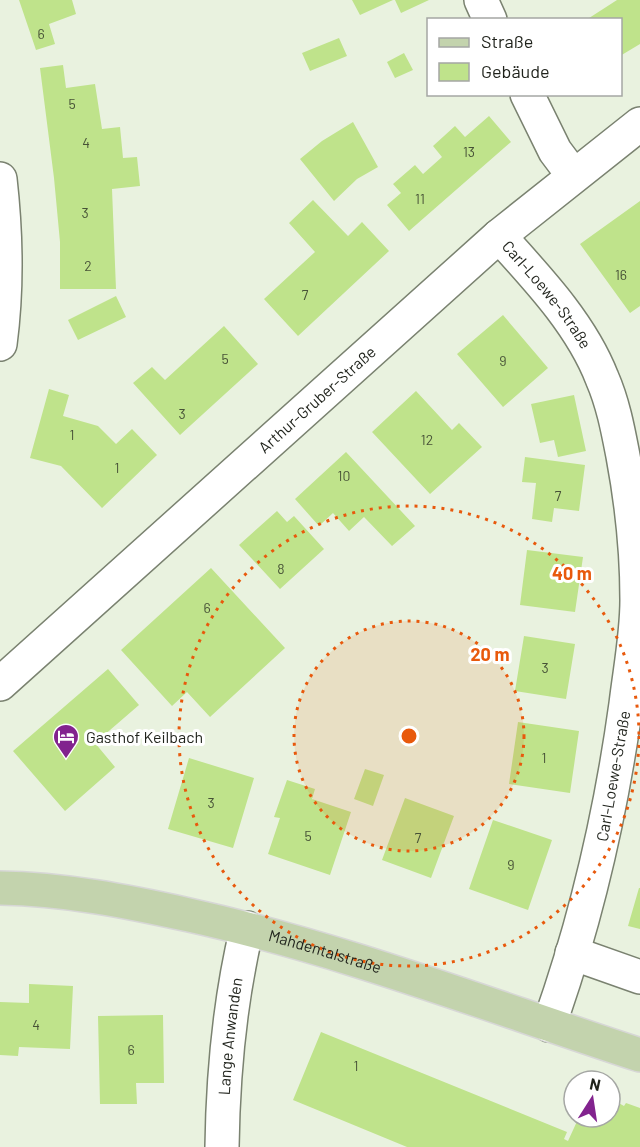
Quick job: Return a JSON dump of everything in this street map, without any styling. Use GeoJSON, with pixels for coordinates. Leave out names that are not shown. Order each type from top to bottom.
{"type":"FeatureCollection","features":[{"type":"Feature","properties":{"kind":"main road","name":"Mahdentalstraße"},"geometry":{"type":"LineString","coordinates":[[0,888],[71,892],[119,899],[246,928],[389,969],[640,1055]]}},
{"type":"Feature","properties":{"kind":"street"},"geometry":{"type":"LineString","coordinates":[[481,0],[489,18]]}},
{"type":"Feature","properties":{"kind":"street"},"geometry":{"type":"LineString","coordinates":[[528,96],[555,151],[573,175]]}},
{"type":"Feature","properties":{"kind":"street","name":"Arthur-Gruber-Straße"},"geometry":{"type":"LineString","coordinates":[[0,684],[499,236],[640,124]]}},
{"type":"Feature","properties":{"kind":"street"},"geometry":{"type":"LineString","coordinates":[[0,179],[4,213],[3,321],[0,344]]}},
{"type":"Feature","properties":{"kind":"street","name":"Carl-Loewe-Straße"},"geometry":{"type":"LineString","coordinates":[[499,236],[555,301],[588,349],[602,376],[614,412],[636,548],[637,603],[617,765],[600,849],[572,953],[549,1025]]}},
{"type":"Feature","properties":{"kind":"street","name":"Lange Anwanden"},"geometry":{"type":"LineString","coordinates":[[222,1147],[223,1093],[233,996],[246,928]]}},
{"type":"Feature","properties":{"kind":"street"},"geometry":{"type":"LineString","coordinates":[[572,953],[640,977]]}},
{"type":"Feature","properties":{"kind":"building"},"geometry":{"type":"Polygon","coordinates":[[[19,0],[72,0],[76,14],[49,24],[55,44],[36,50],[19,0]]]}},
{"type":"Feature","properties":{"kind":"building"},"geometry":{"type":"Polygon","coordinates":[[[352,0],[393,0],[360,15],[352,0]]]}},
{"type":"Feature","properties":{"kind":"building"},"geometry":{"type":"Polygon","coordinates":[[[395,0],[429,0],[401,13],[395,0]]]}},
{"type":"Feature","properties":{"kind":"building"},"geometry":{"type":"Polygon","coordinates":[[[617,0],[640,0],[640,44],[622,55],[622,18],[589,18],[617,0]]]}},
{"type":"Feature","properties":{"kind":"building"},"geometry":{"type":"Polygon","coordinates":[[[339,38],[347,56],[310,71],[302,53],[339,38]]]}},
{"type":"Feature","properties":{"kind":"building"},"geometry":{"type":"Polygon","coordinates":[[[404,53],[413,70],[395,78],[387,62],[404,53]]]}},
{"type":"Feature","properties":{"kind":"building"},"geometry":{"type":"Polygon","coordinates":[[[63,65],[66,88],[95,84],[102,129],[120,127],[123,158],[137,157],[140,186],[112,189],[116,289],[60,289],[60,242],[40,68],[63,65]]]}},
{"type":"Feature","properties":{"kind":"building"},"geometry":{"type":"Polygon","coordinates":[[[489,116],[511,142],[409,231],[387,205],[401,193],[393,184],[415,165],[423,174],[442,157],[433,146],[455,126],[465,137],[489,116]]]}},
{"type":"Feature","properties":{"kind":"building"},"geometry":{"type":"Polygon","coordinates":[[[353,122],[378,167],[357,179],[334,201],[300,159],[322,141],[353,122]]]}},
{"type":"Feature","properties":{"kind":"building"},"geometry":{"type":"Polygon","coordinates":[[[313,200],[348,236],[362,222],[389,251],[298,336],[264,299],[315,252],[289,223],[313,200]]]}},
{"type":"Feature","properties":{"kind":"building"},"geometry":{"type":"Polygon","coordinates":[[[640,201],[640,306],[630,313],[580,244],[640,201]]]}},
{"type":"Feature","properties":{"kind":"building"},"geometry":{"type":"Polygon","coordinates":[[[116,296],[126,317],[78,340],[68,320],[116,296]]]}},
{"type":"Feature","properties":{"kind":"building"},"geometry":{"type":"Polygon","coordinates":[[[503,315],[548,368],[503,407],[457,354],[503,315]]]}},
{"type":"Feature","properties":{"kind":"building"},"geometry":{"type":"Polygon","coordinates":[[[224,326],[258,364],[180,435],[133,383],[152,367],[165,380],[224,326]]]}},
{"type":"Feature","properties":{"kind":"building"},"geometry":{"type":"Polygon","coordinates":[[[49,389],[69,395],[63,416],[98,426],[116,444],[132,429],[157,455],[102,508],[61,466],[30,458],[49,389]]]}},
{"type":"Feature","properties":{"kind":"building"},"geometry":{"type":"Polygon","coordinates":[[[416,391],[452,430],[459,423],[482,447],[430,494],[372,432],[416,391]]]}},
{"type":"Feature","properties":{"kind":"building"},"geometry":{"type":"Polygon","coordinates":[[[574,395],[586,451],[558,457],[554,440],[540,443],[531,404],[574,395]]]}},
{"type":"Feature","properties":{"kind":"building"},"geometry":{"type":"Polygon","coordinates":[[[346,452],[415,526],[392,546],[364,517],[349,531],[333,513],[319,526],[295,499],[346,452]]]}},
{"type":"Feature","properties":{"kind":"building"},"geometry":{"type":"Polygon","coordinates":[[[525,457],[585,465],[579,511],[554,508],[552,522],[532,519],[536,483],[522,482],[525,457]]]}},
{"type":"Feature","properties":{"kind":"building"},"geometry":{"type":"Polygon","coordinates":[[[277,511],[287,522],[294,516],[324,549],[280,589],[239,545],[277,511]]]}},
{"type":"Feature","properties":{"kind":"building"},"geometry":{"type":"Polygon","coordinates":[[[527,550],[583,557],[575,612],[520,605],[527,550]]]}},
{"type":"Feature","properties":{"kind":"building"},"geometry":{"type":"Polygon","coordinates":[[[211,568],[285,648],[210,717],[187,692],[172,706],[121,650],[211,568]]]}},
{"type":"Feature","properties":{"kind":"building"},"geometry":{"type":"Polygon","coordinates":[[[524,636],[575,644],[566,699],[515,691],[524,636]]]}},
{"type":"Feature","properties":{"kind":"building"},"geometry":{"type":"Polygon","coordinates":[[[108,669],[139,705],[95,743],[115,767],[65,811],[13,751],[108,669]]]}},
{"type":"Feature","properties":{"kind":"building"},"geometry":{"type":"Polygon","coordinates":[[[518,722],[579,731],[570,793],[509,784],[518,722]]]}},
{"type":"Feature","properties":{"kind":"building"},"geometry":{"type":"Polygon","coordinates":[[[189,758],[254,778],[233,848],[168,829],[189,758]]]}},
{"type":"Feature","properties":{"kind":"building"},"geometry":{"type":"Polygon","coordinates":[[[365,769],[384,775],[373,806],[354,799],[365,769]]]}},
{"type":"Feature","properties":{"kind":"building"},"geometry":{"type":"Polygon","coordinates":[[[287,780],[315,789],[312,799],[351,812],[330,875],[268,854],[280,818],[274,817],[287,780]]]}},
{"type":"Feature","properties":{"kind":"building"},"geometry":{"type":"Polygon","coordinates":[[[405,798],[454,816],[431,878],[382,860],[405,798]]]}},
{"type":"Feature","properties":{"kind":"building"},"geometry":{"type":"Polygon","coordinates":[[[493,820],[552,840],[528,910],[469,889],[493,820]]]}},
{"type":"Feature","properties":{"kind":"building"},"geometry":{"type":"Polygon","coordinates":[[[640,888],[640,929],[628,926],[640,888]]]}},
{"type":"Feature","properties":{"kind":"building"},"geometry":{"type":"Polygon","coordinates":[[[29,984],[73,986],[70,1049],[19,1047],[18,1056],[0,1055],[0,1002],[29,1003],[29,984]]]}},
{"type":"Feature","properties":{"kind":"building"},"geometry":{"type":"Polygon","coordinates":[[[163,1015],[164,1083],[136,1083],[137,1104],[100,1104],[98,1016],[163,1015]]]}},
{"type":"Feature","properties":{"kind":"building"},"geometry":{"type":"Polygon","coordinates":[[[321,1032],[567,1132],[564,1139],[568,1141],[574,1129],[622,1129],[622,1105],[624,1106],[626,1103],[640,1108],[640,1147],[407,1147],[293,1100],[321,1032]]]}},
{"type":"Feature","properties":{"kind":"place","name":"Gasthof Keilbach"},"geometry":{"type":"Point","coordinates":[66,760]}}]}
